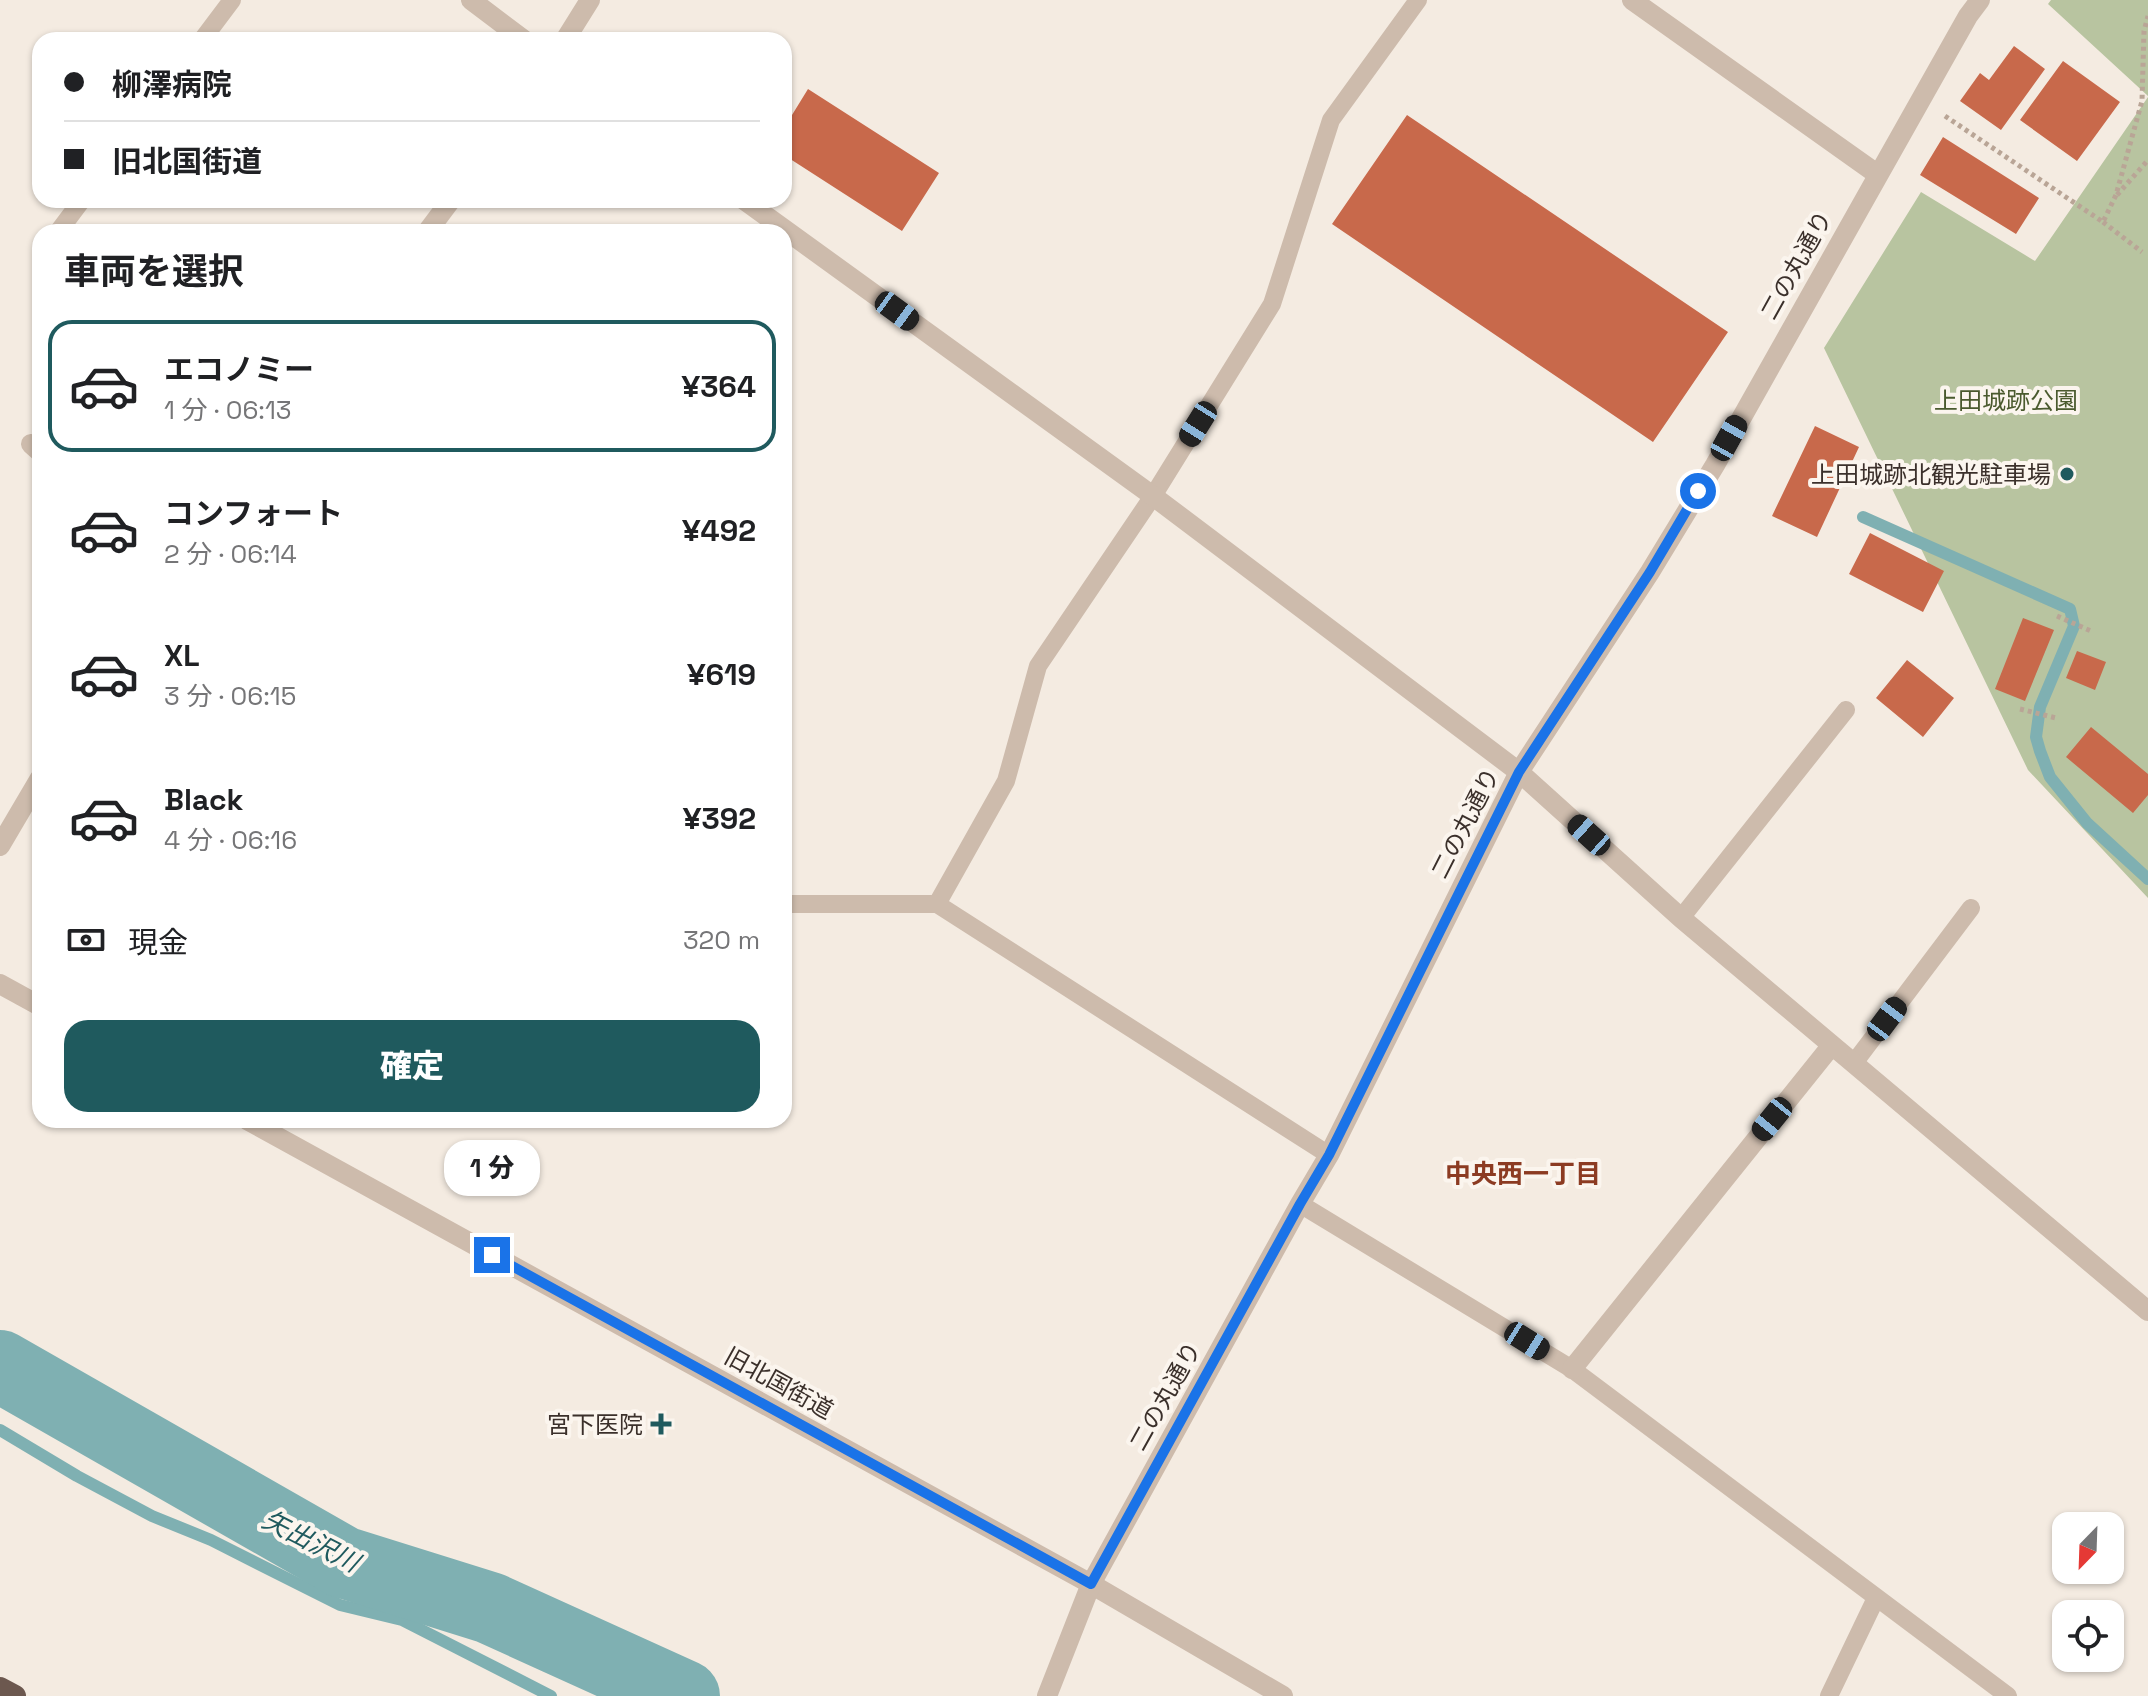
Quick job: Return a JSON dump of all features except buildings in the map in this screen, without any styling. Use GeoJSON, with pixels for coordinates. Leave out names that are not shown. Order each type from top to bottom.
{"type":"FeatureCollection","features":[{"type":"Feature","properties":{"kind":"highway"},"geometry":{"type":"LineString","coordinates":[[0,1688],[15,1696]]}},
{"type":"Feature","properties":{"kind":"street"},"geometry":{"type":"LineString","coordinates":[[471,0],[513,32]]}},
{"type":"Feature","properties":{"kind":"street"},"geometry":{"type":"LineString","coordinates":[[570,32],[590,0]]}},
{"type":"Feature","properties":{"kind":"street"},"geometry":{"type":"LineString","coordinates":[[1632,0],[1877,174]]}},
{"type":"Feature","properties":{"kind":"street","name":"二の丸通り"},"geometry":{"type":"LineString","coordinates":[[1047,1696],[1091,1584],[1329,1155],[1519,772],[1650,572],[1707,478],[1877,174],[1980,0]]}},
{"type":"Feature","properties":{"kind":"street"},"geometry":{"type":"LineString","coordinates":[[755,208],[777,224]]}},
{"type":"Feature","properties":{"kind":"street"},"geometry":{"type":"LineString","coordinates":[[792,235],[1153,496],[1519,772],[1681,918],[2148,1311]]}},
{"type":"Feature","properties":{"kind":"street"},"geometry":{"type":"LineString","coordinates":[[0,846],[32,792]]}},
{"type":"Feature","properties":{"kind":"street"},"geometry":{"type":"LineString","coordinates":[[0,984],[32,1002]]}},
{"type":"Feature","properties":{"kind":"street"},"geometry":{"type":"LineString","coordinates":[[1572,1369],[1832,1045]]}},
{"type":"Feature","properties":{"kind":"street","name":"旧北国街道"},"geometry":{"type":"LineString","coordinates":[[262,1128],[1091,1584],[1283,1696]]}},
{"type":"Feature","properties":{"kind":"lane"},"geometry":{"type":"LineString","coordinates":[[208,32],[232,0]]}},
{"type":"Feature","properties":{"kind":"lane"},"geometry":{"type":"LineString","coordinates":[[937,904],[1006,781],[1038,666],[1153,496],[1272,304],[1331,120],[1418,0]]}},
{"type":"Feature","properties":{"kind":"lane"},"geometry":{"type":"LineString","coordinates":[[1681,918],[1846,710]]}},
{"type":"Feature","properties":{"kind":"lane"},"geometry":{"type":"LineString","coordinates":[[792,904],[937,904],[1329,1155]]}},
{"type":"Feature","properties":{"kind":"lane"},"geometry":{"type":"LineString","coordinates":[[1854,1063],[1971,908]]}},
{"type":"Feature","properties":{"kind":"lane"},"geometry":{"type":"LineString","coordinates":[[1300,1204],[1572,1369],[2008,1696]]}},
{"type":"Feature","properties":{"kind":"lane"},"geometry":{"type":"LineString","coordinates":[[1829,1696],[1876,1598]]}},
{"type":"Feature","properties":{"kind":"path"},"geometry":{"type":"LineString","coordinates":[[2103,222],[2116,195],[2142,101],[2144,31],[2148,16]]}},
{"type":"Feature","properties":{"kind":"path"},"geometry":{"type":"LineString","coordinates":[[1920,99],[2103,222],[2142,252]]}},
{"type":"Feature","properties":{"kind":"path"},"geometry":{"type":"LineString","coordinates":[[2116,195],[2148,160]]}},
{"type":"Feature","properties":{"kind":"path"},"geometry":{"type":"LineString","coordinates":[[2057,616],[2091,631]]}},
{"type":"Feature","properties":{"kind":"path"},"geometry":{"type":"LineString","coordinates":[[2020,709],[2056,718]]}},
{"type":"Feature","properties":{"kind":"green space"},"geometry":{"type":"Polygon","coordinates":[[[2051,0],[2148,0],[2148,96],[2048,4],[2051,0]]]}},
{"type":"Feature","properties":{"kind":"green space","name":"上田城跡公園"},"geometry":{"type":"Polygon","coordinates":[[[2148,97],[2148,898],[2028,770],[1824,348],[1921,192],[2035,261],[2148,97]]]}},
{"type":"Feature","properties":{"kind":"waterway"},"geometry":{"type":"LineString","coordinates":[[1863,517],[2070,609],[2074,626],[2040,707],[2036,737],[2040,751],[2050,777],[2087,823],[2148,879]]}},
{"type":"Feature","properties":{"kind":"waterway","name":"矢出沢川"},"geometry":{"type":"LineString","coordinates":[[0,1366],[343,1562],[490,1608],[684,1696]]}},
{"type":"Feature","properties":{"kind":"waterway"},"geometry":{"type":"LineString","coordinates":[[0,1430],[152,1516],[211,1540],[340,1605],[402,1620],[551,1696]]}},
{"type":"Feature","properties":{"kind":"place","name":"上田城跡北観光駐車場"},"geometry":{"type":"Point","coordinates":[2067,474]}},
{"type":"Feature","properties":{"kind":"place","name":"宮下医院"},"geometry":{"type":"Point","coordinates":[661,1424]}},
{"type":"Feature","properties":{"kind":"district","name":"中央西一丁目"},"geometry":{"type":"Point","coordinates":[1523,1174]}},
{"type":"Feature","properties":{"kind":"route"},"geometry":{"type":"LineString","coordinates":[[492,1255],[1091,1584],[1329,1155],[1519,772],[1650,572],[1698,491]]}}]}
